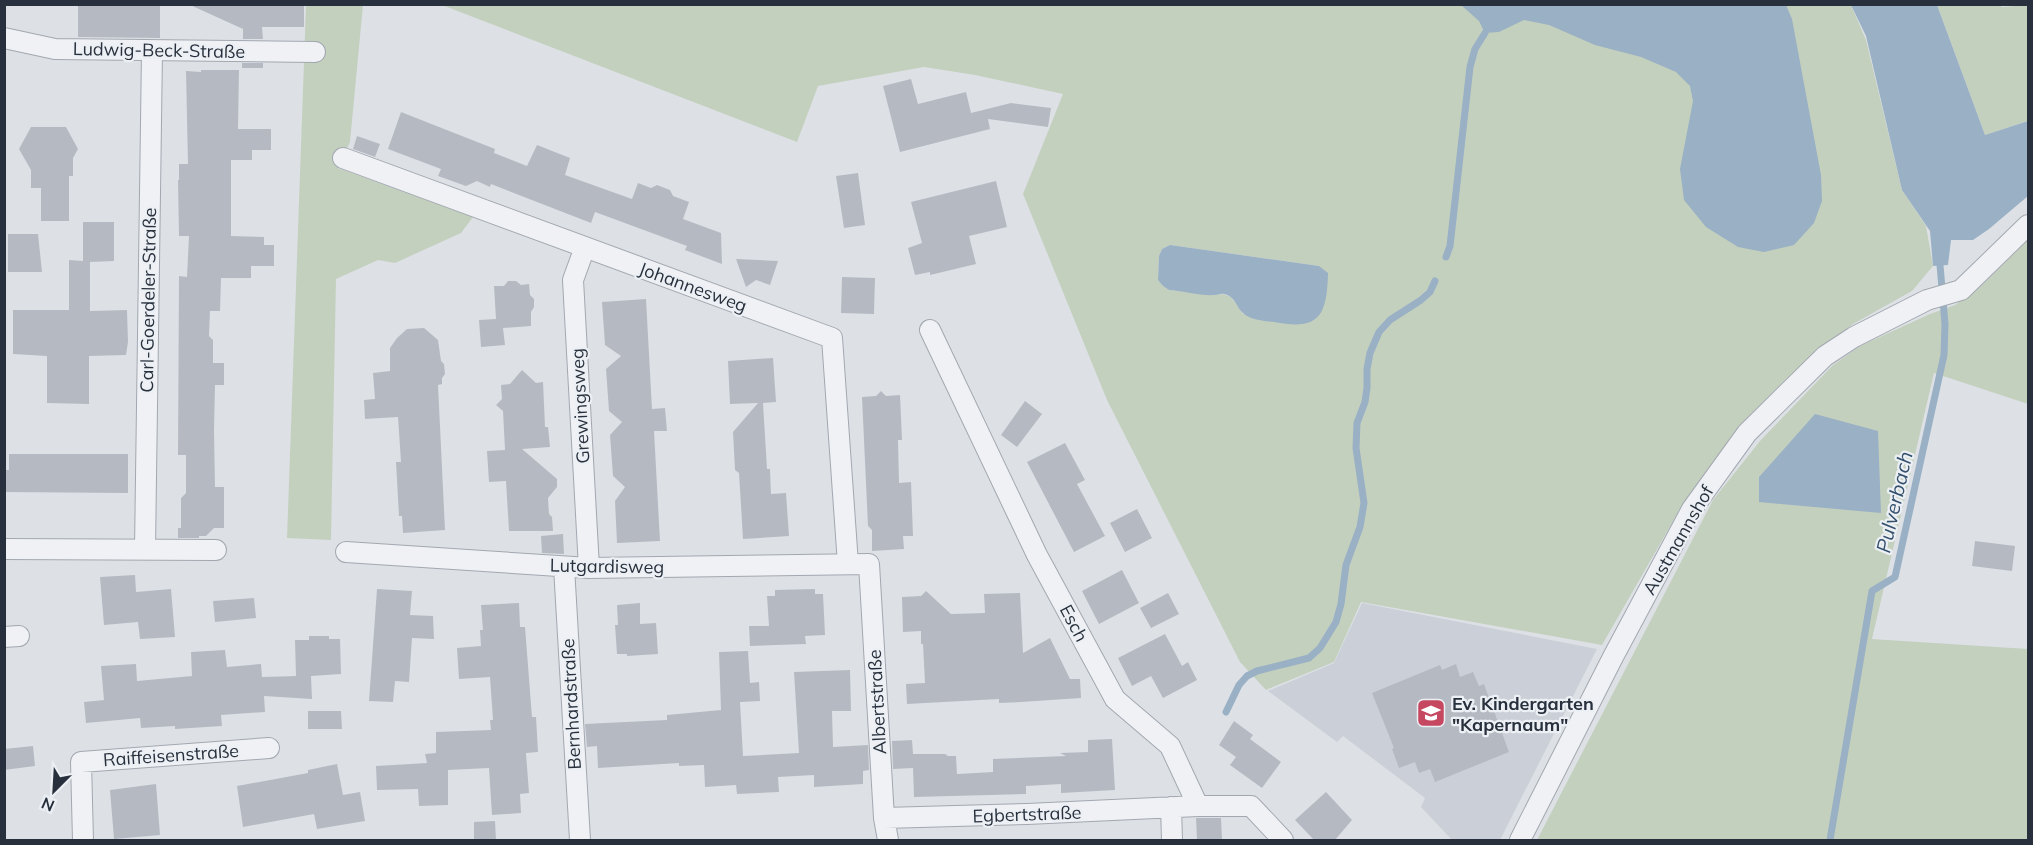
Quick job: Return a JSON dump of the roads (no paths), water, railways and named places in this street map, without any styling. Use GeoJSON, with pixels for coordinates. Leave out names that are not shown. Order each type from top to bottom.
{"type":"FeatureCollection","features":[{"type":"Feature","properties":{"kind":"street","name":"Ludwig-Beck-Straße"},"geometry":{"type":"LineString","coordinates":[[4,38],[55,49],[315,52]]}},
{"type":"Feature","properties":{"kind":"street","name":"Carl-Goerdeler-Straße"},"geometry":{"type":"LineString","coordinates":[[145,549],[152,51]]}},
{"type":"Feature","properties":{"kind":"street","name":"Johannesweg"},"geometry":{"type":"LineString","coordinates":[[343,158],[832,338],[848,564]]}},
{"type":"Feature","properties":{"kind":"street","name":"Austmannshof"},"geometry":{"type":"LineString","coordinates":[[1520,840],[1613,657],[1692,509],[1747,433],[1825,356],[1854,337],[1933,298],[1961,290],[2028,225]]}},
{"type":"Feature","properties":{"kind":"street","name":"Grewingsweg"},"geometry":{"type":"LineString","coordinates":[[585,247],[573,280],[589,568]]}},
{"type":"Feature","properties":{"kind":"street","name":"Esch"},"geometry":{"type":"LineString","coordinates":[[930,330],[1037,555],[1115,699],[1170,746],[1197,806]]}},
{"type":"Feature","properties":{"kind":"street"},"geometry":{"type":"LineString","coordinates":[[4,549],[216,550]]}},
{"type":"Feature","properties":{"kind":"street","name":"Lutgardisweg"},"geometry":{"type":"LineString","coordinates":[[346,552],[589,568],[869,564]]}},
{"type":"Feature","properties":{"kind":"street","name":"Albertstraße"},"geometry":{"type":"LineString","coordinates":[[869,564],[884,818],[888,840]]}},
{"type":"Feature","properties":{"kind":"street","name":"Bernhardstraße"},"geometry":{"type":"LineString","coordinates":[[564,567],[580,840]]}},
{"type":"Feature","properties":{"kind":"street","name":"Raiffeisenstraße"},"geometry":{"type":"LineString","coordinates":[[83,840],[81,762],[268,748]]}},
{"type":"Feature","properties":{"kind":"street"},"geometry":{"type":"LineString","coordinates":[[1197,806],[1251,806],[1283,840]]}},
{"type":"Feature","properties":{"kind":"street","name":"Egbertstraße"},"geometry":{"type":"LineString","coordinates":[[884,818],[1197,806]]}},
{"type":"Feature","properties":{"kind":"street"},"geometry":{"type":"LineString","coordinates":[[1171,807],[1172,840]]}},
{"type":"Feature","properties":{"kind":"water"},"geometry":{"type":"Polygon","coordinates":[[[1461,5],[1786,5],[1792,19],[1821,175],[1822,201],[1814,223],[1794,245],[1764,252],[1738,247],[1706,227],[1684,200],[1680,169],[1693,101],[1690,86],[1676,72],[1641,57],[1595,45],[1549,25],[1524,20],[1499,32],[1485,33],[1479,21],[1461,5]]]}},
{"type":"Feature","properties":{"kind":"water"},"geometry":{"type":"Polygon","coordinates":[[[1851,5],[1937,5],[1985,135],[2028,121],[2028,196],[1973,240],[1951,240],[1948,265],[1933,266],[1930,231],[1902,190],[1866,36],[1851,5]]]}},
{"type":"Feature","properties":{"kind":"water"},"geometry":{"type":"Polygon","coordinates":[[[1170,245],[1319,266],[1328,273],[1322,310],[1311,322],[1301,324],[1262,321],[1246,315],[1228,295],[1204,295],[1169,290],[1158,280],[1159,256],[1162,249],[1170,245]]]}},
{"type":"Feature","properties":{"kind":"water"},"geometry":{"type":"Polygon","coordinates":[[[1815,414],[1878,431],[1881,513],[1759,502],[1759,477],[1815,414]]]}},
{"type":"Feature","properties":{"kind":"waterway"},"geometry":{"type":"LineString","coordinates":[[1446,257],[1450,246],[1470,67],[1475,49],[1485,33]]}},
{"type":"Feature","properties":{"kind":"waterway","name":"Pulverbach"},"geometry":{"type":"LineString","coordinates":[[1830,840],[1872,591],[1895,577],[1944,355],[1945,324],[1940,265],[1942,256]]}},
{"type":"Feature","properties":{"kind":"waterway"},"geometry":{"type":"LineString","coordinates":[[1226,712],[1239,685],[1247,676],[1257,671],[1309,658],[1320,648],[1336,622],[1341,604],[1346,565],[1360,527],[1364,503],[1356,448],[1357,423],[1365,402],[1370,353],[1379,332],[1390,320],[1430,292],[1435,281]]}},
{"type":"Feature","properties":{"kind":"place","name":"Ev. Kindergarten \"Kapernaum\""},"geometry":{"type":"Point","coordinates":[1431,713]}}]}
